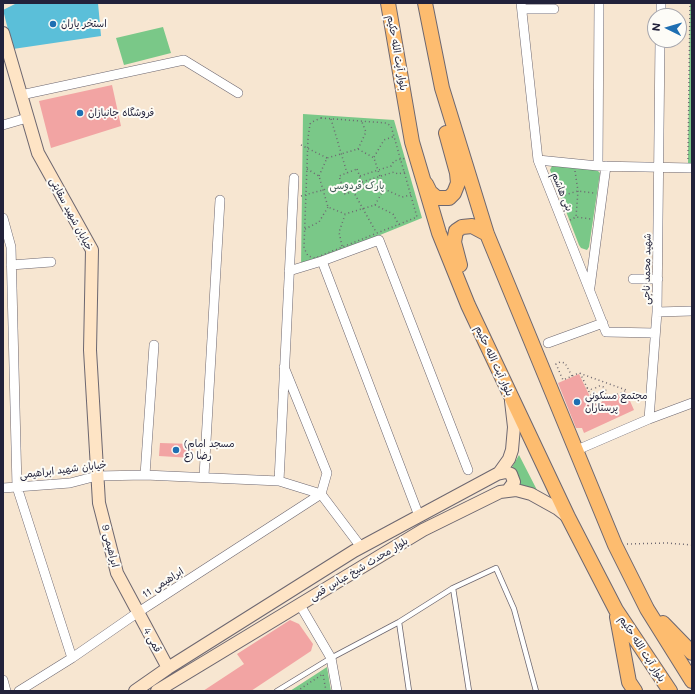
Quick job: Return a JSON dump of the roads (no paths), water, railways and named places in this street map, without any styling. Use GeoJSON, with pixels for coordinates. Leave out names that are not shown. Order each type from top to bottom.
{"type":"FeatureCollection","features":[{"type":"Feature","properties":{"kind":"main road","name":"بلوار آیت الله حکیم"},"geometry":{"type":"LineString","coordinates":[[388,3],[420,171],[439,233],[468,305],[568,517],[616,610],[670,691]]}},
{"type":"Feature","properties":{"kind":"main road"},"geometry":{"type":"LineString","coordinates":[[424,3],[442,88],[487,234],[615,545],[647,609],[692,681]]}},
{"type":"Feature","properties":{"kind":"main road","name":"خیابان شهید سقایتی"},"geometry":{"type":"LineString","coordinates":[[3,33],[38,153],[92,250],[90,350],[97,476]]}},
{"type":"Feature","properties":{"kind":"main road"},"geometry":{"type":"LineString","coordinates":[[420,171],[430,192],[437,198],[449,198],[454,193],[458,183],[457,174],[445,127],[442,88]]}},
{"type":"Feature","properties":{"kind":"main road"},"geometry":{"type":"LineString","coordinates":[[468,305],[462,272],[454,242],[454,235],[462,227],[472,226],[487,234]]}},
{"type":"Feature","properties":{"kind":"main road","name":"بلوار محدث شیخ عباس قمی"},"geometry":{"type":"LineString","coordinates":[[135,691],[168,668],[361,548],[496,474],[509,459],[512,450],[514,427],[511,398]]}},
{"type":"Feature","properties":{"kind":"main road"},"geometry":{"type":"LineString","coordinates":[[496,474],[506,472],[511,474],[514,482],[508,490]]}},
{"type":"Feature","properties":{"kind":"main road","name":"ابراهیمی 9"},"geometry":{"type":"LineString","coordinates":[[97,476],[99,503],[117,573],[137,613]]}},
{"type":"Feature","properties":{"kind":"main road"},"geometry":{"type":"LineString","coordinates":[[508,490],[516,490],[539,498],[568,517]]}},
{"type":"Feature","properties":{"kind":"main road","name":"بلوار محدث شیخ عباس قمی"},"geometry":{"type":"LineString","coordinates":[[157,691],[423,530],[500,492],[508,490]]}},
{"type":"Feature","properties":{"kind":"main road"},"geometry":{"type":"LineString","coordinates":[[647,609],[692,653]]}},
{"type":"Feature","properties":{"kind":"main road"},"geometry":{"type":"LineString","coordinates":[[616,610],[629,682],[635,691]]}},
{"type":"Feature","properties":{"kind":"main road","name":"قمی 4"},"geometry":{"type":"LineString","coordinates":[[137,613],[168,668]]}},
{"type":"Feature","properties":{"kind":"street"},"geometry":{"type":"LineString","coordinates":[[590,288],[602,194],[599,3]]}},
{"type":"Feature","properties":{"kind":"street"},"geometry":{"type":"LineString","coordinates":[[521,6],[554,9]]}},
{"type":"Feature","properties":{"kind":"street","name":"بنی هاشم"},"geometry":{"type":"LineString","coordinates":[[521,6],[538,160],[603,323]]}},
{"type":"Feature","properties":{"kind":"street","name":"شهید محمد ناجی"},"geometry":{"type":"LineString","coordinates":[[649,419],[658,279],[660,48]]}},
{"type":"Feature","properties":{"kind":"street"},"geometry":{"type":"LineString","coordinates":[[21,95],[184,60],[238,93]]}},
{"type":"Feature","properties":{"kind":"street"},"geometry":{"type":"LineString","coordinates":[[3,125],[27,118]]}},
{"type":"Feature","properties":{"kind":"street"},"geometry":{"type":"LineString","coordinates":[[538,160],[602,166],[692,168]]}},
{"type":"Feature","properties":{"kind":"street"},"geometry":{"type":"LineString","coordinates":[[279,481],[294,178]]}},
{"type":"Feature","properties":{"kind":"street"},"geometry":{"type":"LineString","coordinates":[[204,476],[220,200]]}},
{"type":"Feature","properties":{"kind":"street"},"geometry":{"type":"LineString","coordinates":[[3,218],[11,248],[11,265],[7,278],[17,487],[72,658]]}},
{"type":"Feature","properties":{"kind":"street"},"geometry":{"type":"LineString","coordinates":[[289,271],[322,261],[378,237],[468,470]]}},
{"type":"Feature","properties":{"kind":"street"},"geometry":{"type":"LineString","coordinates":[[322,261],[419,516]]}},
{"type":"Feature","properties":{"kind":"street"},"geometry":{"type":"LineString","coordinates":[[11,265],[51,262]]}},
{"type":"Feature","properties":{"kind":"street"},"geometry":{"type":"LineString","coordinates":[[633,279],[658,279]]}},
{"type":"Feature","properties":{"kind":"street"},"geometry":{"type":"LineString","coordinates":[[657,312],[692,311]]}},
{"type":"Feature","properties":{"kind":"street"},"geometry":{"type":"LineString","coordinates":[[548,343],[603,323],[606,332],[655,333]]}},
{"type":"Feature","properties":{"kind":"street"},"geometry":{"type":"LineString","coordinates":[[145,475],[154,345]]}},
{"type":"Feature","properties":{"kind":"street"},"geometry":{"type":"LineString","coordinates":[[284,367],[327,473],[321,494],[361,548]]}},
{"type":"Feature","properties":{"kind":"street"},"geometry":{"type":"LineString","coordinates":[[577,450],[649,419],[692,403]]}},
{"type":"Feature","properties":{"kind":"street","name":"خیابان شهید ابراهیمی"},"geometry":{"type":"LineString","coordinates":[[3,488],[70,483],[97,476],[204,476],[279,481],[321,494]]}},
{"type":"Feature","properties":{"kind":"street","name":"ابراهیمی 11"},"geometry":{"type":"LineString","coordinates":[[19,691],[72,658],[137,613],[321,494]]}},
{"type":"Feature","properties":{"kind":"street"},"geometry":{"type":"LineString","coordinates":[[300,605],[331,658],[337,691]]}},
{"type":"Feature","properties":{"kind":"street"},"geometry":{"type":"LineString","coordinates":[[3,680],[6,691]]}},
{"type":"Feature","properties":{"kind":"lane"},"geometry":{"type":"LineString","coordinates":[[277,691],[331,658],[398,622],[453,588],[496,568],[514,609],[536,691]]}},
{"type":"Feature","properties":{"kind":"lane"},"geometry":{"type":"LineString","coordinates":[[453,588],[469,691]]}},
{"type":"Feature","properties":{"kind":"lane"},"geometry":{"type":"LineString","coordinates":[[398,622],[409,691]]}},
{"type":"Feature","properties":{"kind":"water","name":"استخر یاران"},"geometry":{"type":"Polygon","coordinates":[[[17,3],[98,3],[101,36],[13,49],[3,10],[17,3]]]}},
{"type":"Feature","properties":{"kind":"place","name":"استخر یاران"},"geometry":{"type":"Point","coordinates":[53,24]}},
{"type":"Feature","properties":{"kind":"place","name":"فروشگاه جانبازان"},"geometry":{"type":"Point","coordinates":[80,113]}},
{"type":"Feature","properties":{"kind":"place","name":"مجتمع مسکونی پرستاران"},"geometry":{"type":"Point","coordinates":[577,402]}},
{"type":"Feature","properties":{"kind":"place","name":"(مسجد امام رضا (ع"},"geometry":{"type":"Point","coordinates":[176,450]}},
{"type":"Feature","properties":{"kind":"park label","name":"پارک فردوسی"},"geometry":{"type":"Point","coordinates":[357,186]}}]}
